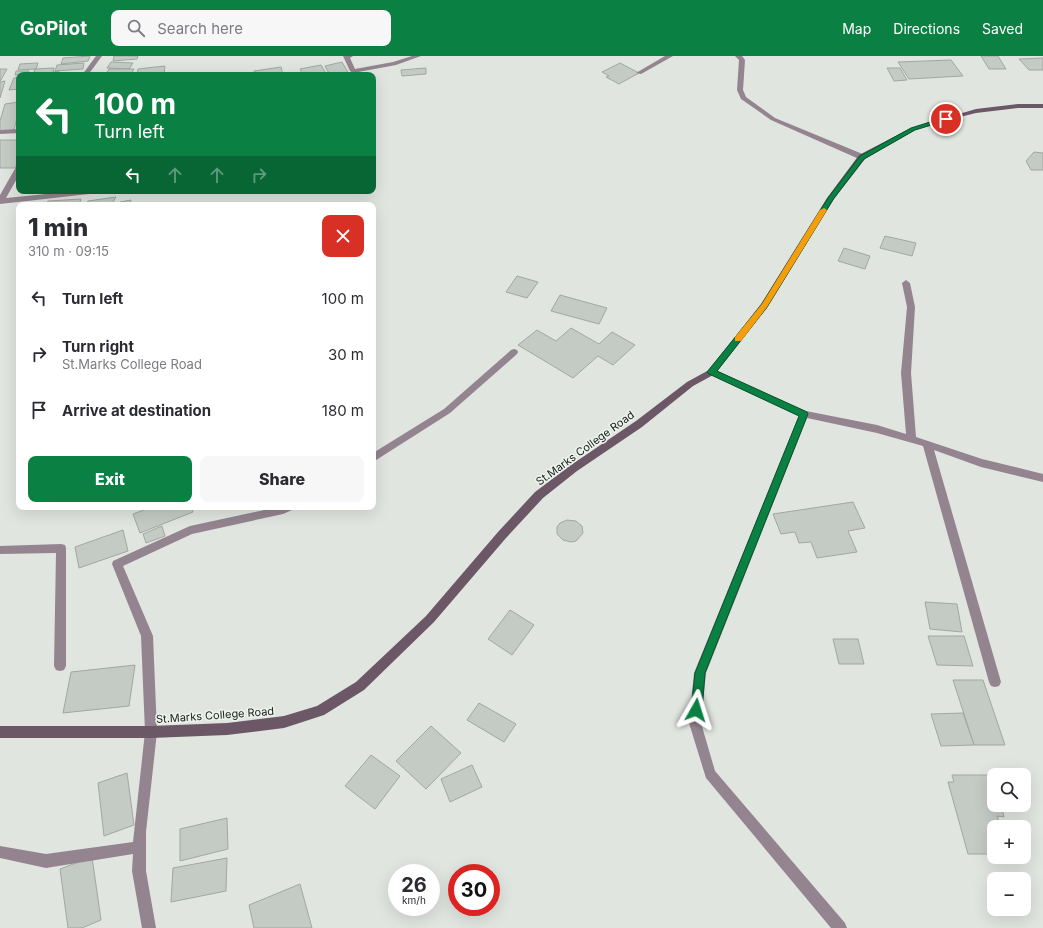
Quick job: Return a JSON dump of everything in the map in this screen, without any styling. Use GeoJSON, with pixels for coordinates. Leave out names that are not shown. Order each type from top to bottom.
{"type":"FeatureCollection","features":[{"type":"Feature","properties":{"kind":"main road","name":"St.Marks College Road"},"geometry":{"type":"LineString","coordinates":[[0,732],[151,732],[227,729],[284,722],[320,711],[360,686],[430,619],[502,535],[540,495],[574,468],[639,424],[690,384],[712,372],[764,306],[831,198],[862,157],[913,129],[946,119],[976,111],[1018,106],[1043,106]]}},
{"type":"Feature","properties":{"kind":"street"},"geometry":{"type":"LineString","coordinates":[[87,72],[99,56]]}},
{"type":"Feature","properties":{"kind":"street"},"geometry":{"type":"LineString","coordinates":[[350,56],[346,57],[353,71],[394,64],[418,56]]}},
{"type":"Feature","properties":{"kind":"street"},"geometry":{"type":"LineString","coordinates":[[389,56],[394,64]]}},
{"type":"Feature","properties":{"kind":"street"},"geometry":{"type":"LineString","coordinates":[[640,73],[670,56]]}},
{"type":"Feature","properties":{"kind":"street"},"geometry":{"type":"LineString","coordinates":[[738,56],[742,60],[740,90],[743,98],[773,119],[862,157]]}},
{"type":"Feature","properties":{"kind":"street"},"geometry":{"type":"LineString","coordinates":[[0,132],[16,131]]}},
{"type":"Feature","properties":{"kind":"street"},"geometry":{"type":"LineString","coordinates":[[0,202],[16,174]]}},
{"type":"Feature","properties":{"kind":"street"},"geometry":{"type":"LineString","coordinates":[[0,202],[71,194]]}},
{"type":"Feature","properties":{"kind":"street"},"geometry":{"type":"LineString","coordinates":[[906,283],[911,307],[906,373],[911,439]]}},
{"type":"Feature","properties":{"kind":"street"},"geometry":{"type":"LineString","coordinates":[[376,456],[447,411],[514,352]]}},
{"type":"Feature","properties":{"kind":"street"},"geometry":{"type":"LineString","coordinates":[[712,372],[804,414],[877,429],[927,444],[981,463],[1043,478]]}},
{"type":"Feature","properties":{"kind":"street"},"geometry":{"type":"LineString","coordinates":[[804,414],[700,673],[695,723],[710,774],[840,928]]}},
{"type":"Feature","properties":{"kind":"street"},"geometry":{"type":"LineString","coordinates":[[927,444],[995,682]]}},
{"type":"Feature","properties":{"kind":"street"},"geometry":{"type":"LineString","coordinates":[[149,928],[139,871],[151,732],[147,636],[117,564],[190,530],[283,510]]}},
{"type":"Feature","properties":{"kind":"street"},"geometry":{"type":"LineString","coordinates":[[0,550],[61,548],[60,666]]}},
{"type":"Feature","properties":{"kind":"street"},"geometry":{"type":"LineString","coordinates":[[0,852],[46,861],[140,847]]}},
{"type":"Feature","properties":{"kind":"building"},"geometry":{"type":"Polygon","coordinates":[[[90,56],[88,61],[61,64],[63,58],[90,56]]]}},
{"type":"Feature","properties":{"kind":"building"},"geometry":{"type":"Polygon","coordinates":[[[114,56],[138,56],[137,59],[113,61],[114,56]]]}},
{"type":"Feature","properties":{"kind":"building"},"geometry":{"type":"Polygon","coordinates":[[[981,56],[998,56],[1006,69],[989,69],[981,56]]]}},
{"type":"Feature","properties":{"kind":"building"},"geometry":{"type":"Polygon","coordinates":[[[1043,58],[1043,70],[1029,70],[1019,59],[1043,58]]]}},
{"type":"Feature","properties":{"kind":"building"},"geometry":{"type":"Polygon","coordinates":[[[951,60],[963,76],[909,79],[898,62],[951,60]]]}},
{"type":"Feature","properties":{"kind":"building"},"geometry":{"type":"Polygon","coordinates":[[[111,62],[133,63],[129,69],[107,68],[111,62]]]}},
{"type":"Feature","properties":{"kind":"building"},"geometry":{"type":"Polygon","coordinates":[[[342,62],[348,72],[328,72],[325,66],[342,62]]]}},
{"type":"Feature","properties":{"kind":"building"},"geometry":{"type":"Polygon","coordinates":[[[38,63],[36,69],[18,70],[20,64],[38,63]]]}},
{"type":"Feature","properties":{"kind":"building"},"geometry":{"type":"Polygon","coordinates":[[[84,63],[83,69],[55,71],[57,65],[84,63]]]}},
{"type":"Feature","properties":{"kind":"building"},"geometry":{"type":"Polygon","coordinates":[[[620,63],[639,73],[619,84],[606,77],[609,76],[602,72],[620,63]]]}},
{"type":"Feature","properties":{"kind":"building"},"geometry":{"type":"Polygon","coordinates":[[[321,65],[325,72],[302,72],[300,69],[321,65]]]}},
{"type":"Feature","properties":{"kind":"building"},"geometry":{"type":"Polygon","coordinates":[[[165,66],[164,72],[138,72],[138,69],[165,66]]]}},
{"type":"Feature","properties":{"kind":"building"},"geometry":{"type":"Polygon","coordinates":[[[281,67],[282,72],[254,72],[281,67]]]}},
{"type":"Feature","properties":{"kind":"building"},"geometry":{"type":"Polygon","coordinates":[[[54,68],[53,72],[34,72],[35,69],[54,68]]]}},
{"type":"Feature","properties":{"kind":"building"},"geometry":{"type":"Polygon","coordinates":[[[426,68],[426,74],[402,76],[401,70],[426,68]]]}},
{"type":"Feature","properties":{"kind":"building"},"geometry":{"type":"Polygon","coordinates":[[[887,68],[900,68],[907,80],[894,81],[887,68]]]}},
{"type":"Feature","properties":{"kind":"building"},"geometry":{"type":"Polygon","coordinates":[[[0,69],[7,69],[0,81],[0,69]]]}},
{"type":"Feature","properties":{"kind":"building"},"geometry":{"type":"Polygon","coordinates":[[[109,69],[134,69],[132,72],[107,72],[109,69]]]}},
{"type":"Feature","properties":{"kind":"building"},"geometry":{"type":"Polygon","coordinates":[[[16,71],[29,71],[16,72],[15,75],[16,71]]]}},
{"type":"Feature","properties":{"kind":"building"},"geometry":{"type":"Polygon","coordinates":[[[14,78],[16,78],[16,89],[9,90],[14,78]]]}},
{"type":"Feature","properties":{"kind":"building"},"geometry":{"type":"Polygon","coordinates":[[[5,81],[0,98],[0,82],[5,81]]]}},
{"type":"Feature","properties":{"kind":"building"},"geometry":{"type":"Polygon","coordinates":[[[16,102],[16,122],[14,130],[0,132],[0,121],[5,104],[16,102]]]}},
{"type":"Feature","properties":{"kind":"building"},"geometry":{"type":"Polygon","coordinates":[[[0,140],[16,140],[15,168],[0,168],[0,140]]]}},
{"type":"Feature","properties":{"kind":"building"},"geometry":{"type":"Polygon","coordinates":[[[1034,152],[1043,153],[1043,170],[1031,170],[1026,161],[1034,152]]]}},
{"type":"Feature","properties":{"kind":"building"},"geometry":{"type":"Polygon","coordinates":[[[116,197],[113,202],[88,201],[116,197]]]}},
{"type":"Feature","properties":{"kind":"building"},"geometry":{"type":"Polygon","coordinates":[[[81,199],[80,202],[48,201],[81,199]]]}},
{"type":"Feature","properties":{"kind":"building"},"geometry":{"type":"Polygon","coordinates":[[[131,200],[131,202],[120,202],[131,200]]]}},
{"type":"Feature","properties":{"kind":"building"},"geometry":{"type":"Polygon","coordinates":[[[885,236],[916,243],[912,256],[880,248],[885,236]]]}},
{"type":"Feature","properties":{"kind":"building"},"geometry":{"type":"Polygon","coordinates":[[[844,248],[870,256],[865,269],[838,261],[844,248]]]}},
{"type":"Feature","properties":{"kind":"building"},"geometry":{"type":"Polygon","coordinates":[[[517,276],[538,282],[527,298],[506,292],[517,276]]]}},
{"type":"Feature","properties":{"kind":"building"},"geometry":{"type":"Polygon","coordinates":[[[560,295],[607,308],[599,324],[551,311],[560,295]]]}},
{"type":"Feature","properties":{"kind":"building"},"geometry":{"type":"Polygon","coordinates":[[[571,328],[599,344],[612,332],[635,345],[613,365],[598,356],[573,378],[518,345],[537,330],[556,341],[571,328]]]}},
{"type":"Feature","properties":{"kind":"building"},"geometry":{"type":"Polygon","coordinates":[[[853,502],[865,528],[848,531],[857,552],[817,558],[811,542],[799,543],[795,532],[781,534],[773,514],[853,502]]]}},
{"type":"Feature","properties":{"kind":"building"},"geometry":{"type":"Polygon","coordinates":[[[144,510],[192,510],[193,512],[140,533],[133,514],[144,510]]]}},
{"type":"Feature","properties":{"kind":"building"},"geometry":{"type":"Polygon","coordinates":[[[567,520],[576,521],[582,526],[583,533],[576,541],[571,542],[563,540],[557,534],[557,527],[560,523],[567,520]]]}},
{"type":"Feature","properties":{"kind":"building"},"geometry":{"type":"Polygon","coordinates":[[[162,526],[165,536],[146,543],[143,534],[162,526]]]}},
{"type":"Feature","properties":{"kind":"building"},"geometry":{"type":"Polygon","coordinates":[[[123,530],[128,551],[79,568],[75,547],[123,530]]]}},
{"type":"Feature","properties":{"kind":"building"},"geometry":{"type":"Polygon","coordinates":[[[925,602],[957,604],[962,632],[930,629],[925,602]]]}},
{"type":"Feature","properties":{"kind":"building"},"geometry":{"type":"Polygon","coordinates":[[[510,610],[534,625],[512,655],[488,639],[510,610]]]}},
{"type":"Feature","properties":{"kind":"building"},"geometry":{"type":"Polygon","coordinates":[[[928,636],[964,636],[973,666],[937,665],[928,636]]]}},
{"type":"Feature","properties":{"kind":"building"},"geometry":{"type":"Polygon","coordinates":[[[833,639],[858,639],[864,664],[839,664],[833,639]]]}},
{"type":"Feature","properties":{"kind":"building"},"geometry":{"type":"Polygon","coordinates":[[[135,665],[129,706],[63,713],[71,672],[135,665]]]}},
{"type":"Feature","properties":{"kind":"building"},"geometry":{"type":"Polygon","coordinates":[[[953,680],[983,680],[1005,745],[974,745],[953,680]]]}},
{"type":"Feature","properties":{"kind":"building"},"geometry":{"type":"Polygon","coordinates":[[[479,703],[516,724],[504,742],[467,720],[479,703]]]}},
{"type":"Feature","properties":{"kind":"building"},"geometry":{"type":"Polygon","coordinates":[[[963,713],[974,745],[941,746],[931,714],[963,713]]]}},
{"type":"Feature","properties":{"kind":"building"},"geometry":{"type":"Polygon","coordinates":[[[431,726],[461,753],[426,789],[396,761],[431,726]]]}},
{"type":"Feature","properties":{"kind":"building"},"geometry":{"type":"Polygon","coordinates":[[[371,755],[400,776],[375,809],[345,786],[371,755]]]}},
{"type":"Feature","properties":{"kind":"building"},"geometry":{"type":"Polygon","coordinates":[[[472,765],[482,787],[450,802],[441,779],[472,765]]]}},
{"type":"Feature","properties":{"kind":"building"},"geometry":{"type":"Polygon","coordinates":[[[127,773],[134,825],[104,836],[98,783],[127,773]]]}},
{"type":"Feature","properties":{"kind":"building"},"geometry":{"type":"Polygon","coordinates":[[[952,775],[987,775],[987,812],[1003,812],[1004,817],[997,816],[998,820],[987,820],[987,854],[968,854],[948,782],[954,782],[952,775]]]}},
{"type":"Feature","properties":{"kind":"building"},"geometry":{"type":"Polygon","coordinates":[[[227,818],[228,849],[180,861],[180,829],[227,818]]]}},
{"type":"Feature","properties":{"kind":"building"},"geometry":{"type":"Polygon","coordinates":[[[92,857],[101,920],[82,928],[68,928],[60,869],[92,857]]]}},
{"type":"Feature","properties":{"kind":"building"},"geometry":{"type":"Polygon","coordinates":[[[227,858],[226,891],[171,902],[173,868],[227,858]]]}},
{"type":"Feature","properties":{"kind":"building"},"geometry":{"type":"Polygon","coordinates":[[[300,884],[312,928],[254,928],[249,905],[300,884]]]}},
{"type":"Feature","properties":{"kind":"slow traffic"},"geometry":{"type":"LineString","coordinates":[[738,339],[764,306],[824,210]]}},
{"type":"Feature","properties":{"kind":"route"},"geometry":{"type":"LineString","coordinates":[[696,710],[700,673],[804,414],[712,372],[764,306],[831,198],[862,157],[913,129],[946,119]]}}]}
